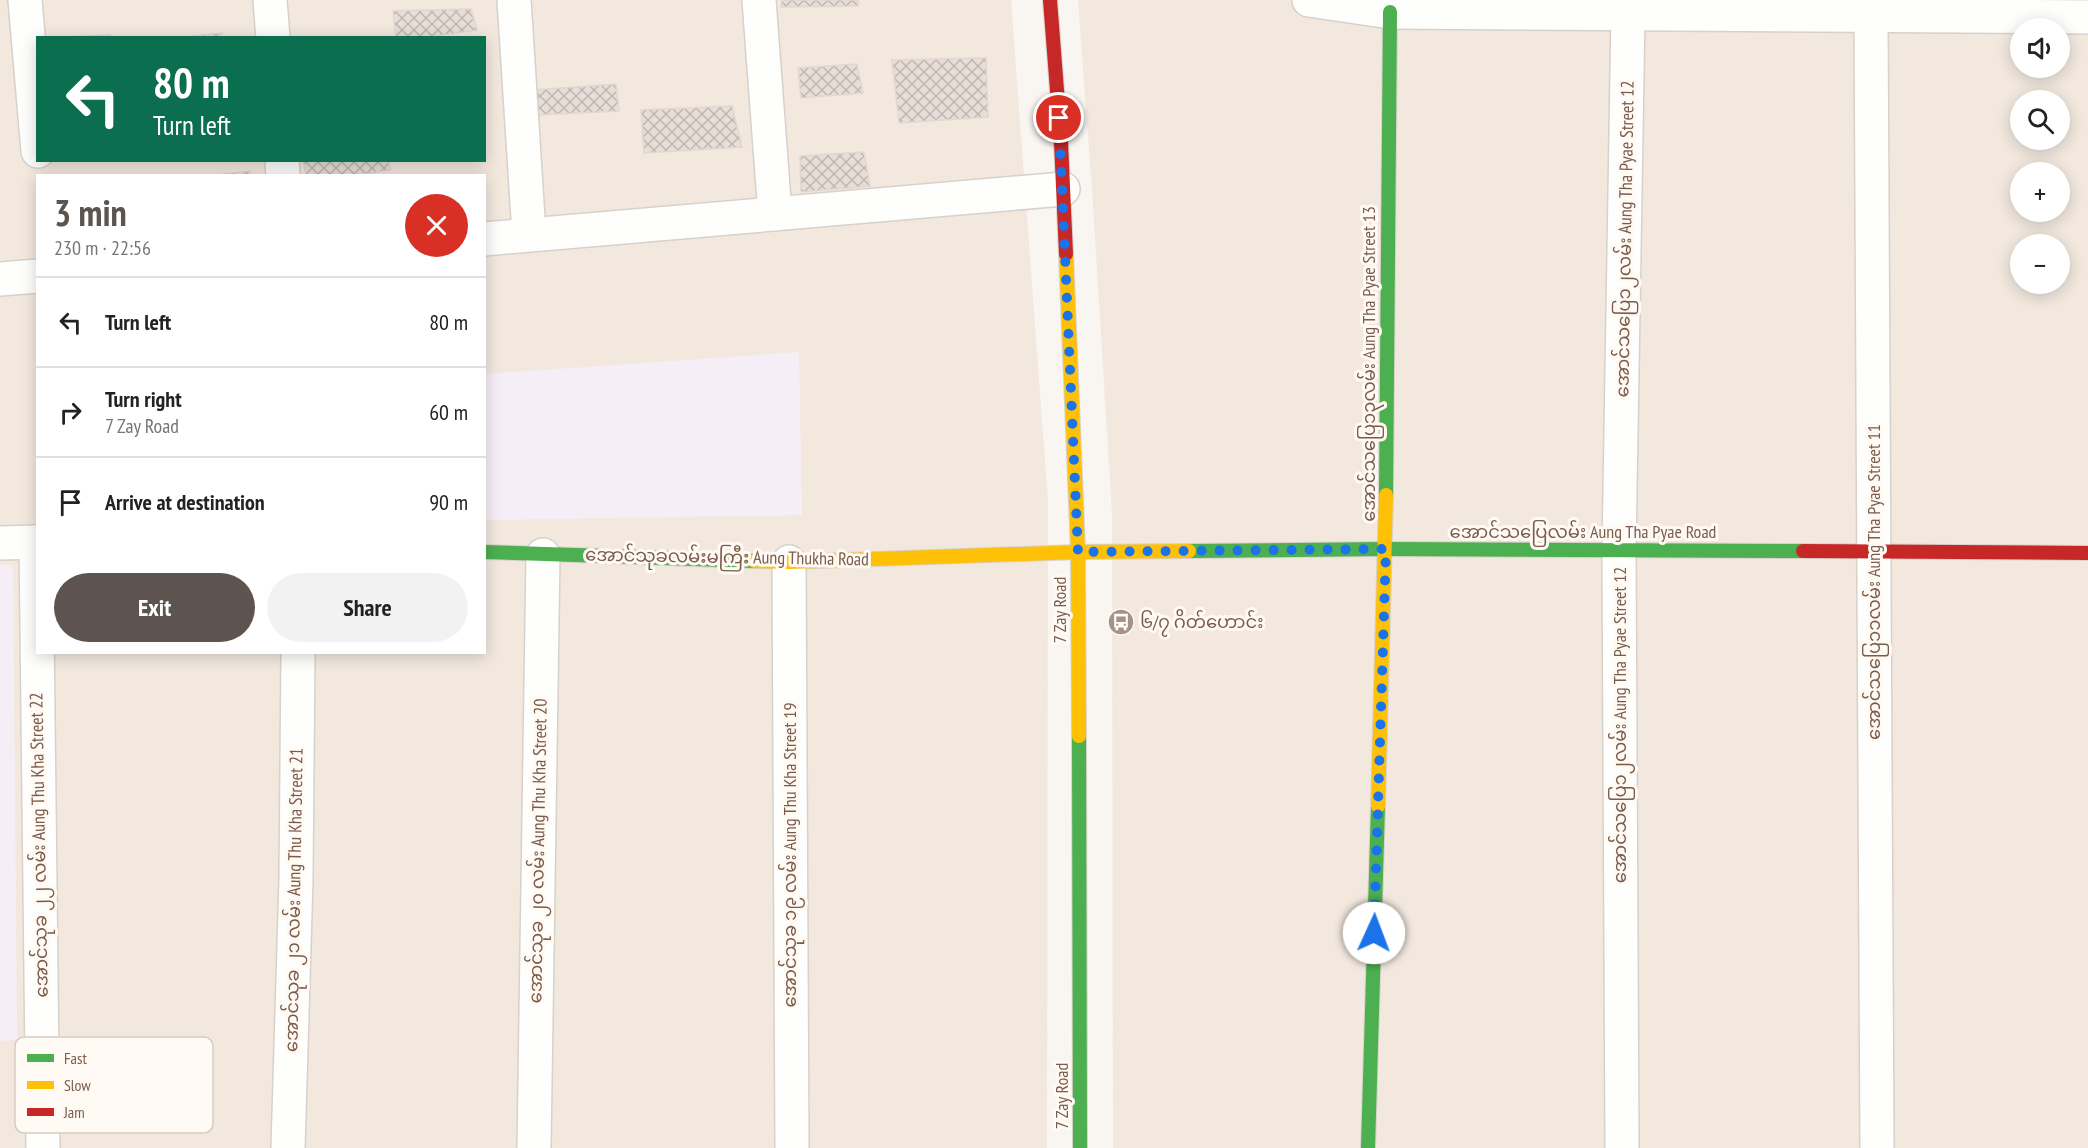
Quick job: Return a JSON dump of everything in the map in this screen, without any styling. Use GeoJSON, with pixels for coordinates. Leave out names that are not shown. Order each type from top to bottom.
{"type":"FeatureCollection","features":[{"type":"Feature","properties":{"kind":"street"},"geometry":{"type":"LineString","coordinates":[[25,0],[36,128]]}},
{"type":"Feature","properties":{"kind":"street"},"geometry":{"type":"LineString","coordinates":[[270,0],[273,36]]}},
{"type":"Feature","properties":{"kind":"street"},"geometry":{"type":"LineString","coordinates":[[514,0],[530,234]]}},
{"type":"Feature","properties":{"kind":"street"},"geometry":{"type":"LineString","coordinates":[[759,0],[775,214]]}},
{"type":"Feature","properties":{"kind":"street","name":"7 Zay Road"},"geometry":{"type":"LineString","coordinates":[[1050,0],[1063,189],[1078,552],[1080,1148]]}},
{"type":"Feature","properties":{"kind":"street"},"geometry":{"type":"LineString","coordinates":[[1309,0],[1390,12],[2088,17]]}},
{"type":"Feature","properties":{"kind":"street","name":"အောင်သပြေ၁၃လမ်း Aung Tha Pyae Street 13"},"geometry":{"type":"LineString","coordinates":[[1368,1148],[1386,549],[1390,12]]}},
{"type":"Feature","properties":{"kind":"street","name":"အောင်သပြေ၁၂လမ်း Aung Tha Pyae Street 12"},"geometry":{"type":"LineString","coordinates":[[1623,1148],[1619,550],[1628,14]]}},
{"type":"Feature","properties":{"kind":"street","name":"အောင်သပြေ၁၁လမ်း Aung Tha Pyae Street 11"},"geometry":{"type":"LineString","coordinates":[[1871,16],[1877,1148]]}},
{"type":"Feature","properties":{"kind":"street"},"geometry":{"type":"LineString","coordinates":[[486,239],[1063,189]]}},
{"type":"Feature","properties":{"kind":"street"},"geometry":{"type":"LineString","coordinates":[[0,279],[36,276]]}},
{"type":"Feature","properties":{"kind":"street"},"geometry":{"type":"LineString","coordinates":[[0,543],[36,542]]}},
{"type":"Feature","properties":{"kind":"street","name":"အောင်သပြေလမ်း Aung Tha Pyae Road"},"geometry":{"type":"LineString","coordinates":[[1078,552],[1386,549],[2088,553]]}},
{"type":"Feature","properties":{"kind":"street","name":"အောင်သုခလမ်းမကြီး Aung Thukha Road"},"geometry":{"type":"LineString","coordinates":[[486,552],[789,562],[1078,552]]}},
{"type":"Feature","properties":{"kind":"street","name":"အောင်သုခ ၂၀ လမ်း Aung Thu Kha Street 20"},"geometry":{"type":"LineString","coordinates":[[534,1148],[543,555]]}},
{"type":"Feature","properties":{"kind":"street","name":"အောင်သုခ ၁၉ လမ်း Aung Thu Kha Street 19"},"geometry":{"type":"LineString","coordinates":[[789,562],[792,1148]]}},
{"type":"Feature","properties":{"kind":"street","name":"အောင်သုခ ၂၂ လမ်း Aung Thu Kha Street 22"},"geometry":{"type":"LineString","coordinates":[[38,654],[42,1037]]}},
{"type":"Feature","properties":{"kind":"street","name":"အောင်သုခ ၂၁ လမ်း Aung Thu Kha Street 21"},"geometry":{"type":"LineString","coordinates":[[288,1148],[296,879],[298,654]]}},
{"type":"Feature","properties":{"kind":"street","name":"အောင်သုခ ၂၂ လမ်း Aung Thu Kha Street 22"},"geometry":{"type":"LineString","coordinates":[[43,1133],[43,1148]]}},
{"type":"Feature","properties":{"kind":"shaded area"},"geometry":{"type":"Polygon","coordinates":[[[0,0],[1011,0],[1048,502],[1047,1148],[0,1148],[0,0]]]}},
{"type":"Feature","properties":{"kind":"shaded area"},"geometry":{"type":"Polygon","coordinates":[[[1078,0],[2088,0],[2088,1148],[1113,1148],[1112,512],[1078,0]]]}},
{"type":"Feature","properties":{"kind":"shaded area"},"geometry":{"type":"Polygon","coordinates":[[[799,352],[802,515],[486,520],[486,374],[799,352]]]}},
{"type":"Feature","properties":{"kind":"shaded area"},"geometry":{"type":"Polygon","coordinates":[[[0,565],[13,565],[17,1037],[15,1040],[0,1041],[0,565]]]}},
{"type":"Feature","properties":{"kind":"building"},"geometry":{"type":"Polygon","coordinates":[[[782,0],[858,0],[858,6],[781,7],[782,0]]]}},
{"type":"Feature","properties":{"kind":"building"},"geometry":{"type":"Polygon","coordinates":[[[471,9],[477,30],[436,36],[396,36],[393,11],[471,9]]]}},
{"type":"Feature","properties":{"kind":"building"},"geometry":{"type":"Polygon","coordinates":[[[222,33],[222,36],[193,36],[222,33]]]}},
{"type":"Feature","properties":{"kind":"building"},"geometry":{"type":"Polygon","coordinates":[[[986,58],[988,117],[899,123],[892,60],[986,58]]]}},
{"type":"Feature","properties":{"kind":"building"},"geometry":{"type":"Polygon","coordinates":[[[857,64],[863,93],[801,98],[798,68],[857,64]]]}},
{"type":"Feature","properties":{"kind":"building"},"geometry":{"type":"Polygon","coordinates":[[[616,84],[619,111],[536,115],[520,91],[616,84]]]}},
{"type":"Feature","properties":{"kind":"building"},"geometry":{"type":"Polygon","coordinates":[[[732,106],[742,147],[644,153],[641,110],[732,106]]]}},
{"type":"Feature","properties":{"kind":"building"},"geometry":{"type":"Polygon","coordinates":[[[864,152],[870,186],[801,192],[800,156],[864,152]]]}},
{"type":"Feature","properties":{"kind":"building"},"geometry":{"type":"Polygon","coordinates":[[[303,162],[389,162],[390,170],[364,174],[306,174],[303,162]]]}},
{"type":"Feature","properties":{"kind":"building"},"geometry":{"type":"Polygon","coordinates":[[[250,171],[250,174],[224,174],[250,171]]]}},
{"type":"Feature","properties":{"kind":"traffic: fast"},"geometry":{"type":"LineString","coordinates":[[1386,495],[1390,12]]}},
{"type":"Feature","properties":{"kind":"traffic: fast"},"geometry":{"type":"LineString","coordinates":[[1189,551],[1386,549],[1803,551]]}},
{"type":"Feature","properties":{"kind":"traffic: fast"},"geometry":{"type":"LineString","coordinates":[[486,552],[754,561]]}},
{"type":"Feature","properties":{"kind":"traffic: fast"},"geometry":{"type":"LineString","coordinates":[[1079,736],[1080,1148]]}},
{"type":"Feature","properties":{"kind":"traffic: fast"},"geometry":{"type":"LineString","coordinates":[[1368,1148],[1378,806]]}},
{"type":"Feature","properties":{"kind":"traffic: slow"},"geometry":{"type":"LineString","coordinates":[[1066,254],[1078,552],[1079,736]]}},
{"type":"Feature","properties":{"kind":"traffic: slow"},"geometry":{"type":"LineString","coordinates":[[1378,806],[1386,495]]}},
{"type":"Feature","properties":{"kind":"traffic: slow"},"geometry":{"type":"LineString","coordinates":[[754,561],[789,562],[1078,552],[1189,551]]}},
{"type":"Feature","properties":{"kind":"traffic: jam"},"geometry":{"type":"LineString","coordinates":[[1050,0],[1061,142],[1066,254]]}},
{"type":"Feature","properties":{"kind":"traffic: jam"},"geometry":{"type":"LineString","coordinates":[[1803,551],[2088,553]]}},
{"type":"Feature","properties":{"kind":"place","name":"၆/၇ ဂိတ်ဟောင်း"},"geometry":{"type":"Point","coordinates":[1121,622]}},
{"type":"Feature","properties":{"kind":"route"},"geometry":{"type":"LineString","coordinates":[[1059,118],[1078,552],[1386,549],[1374,933]]}}]}
